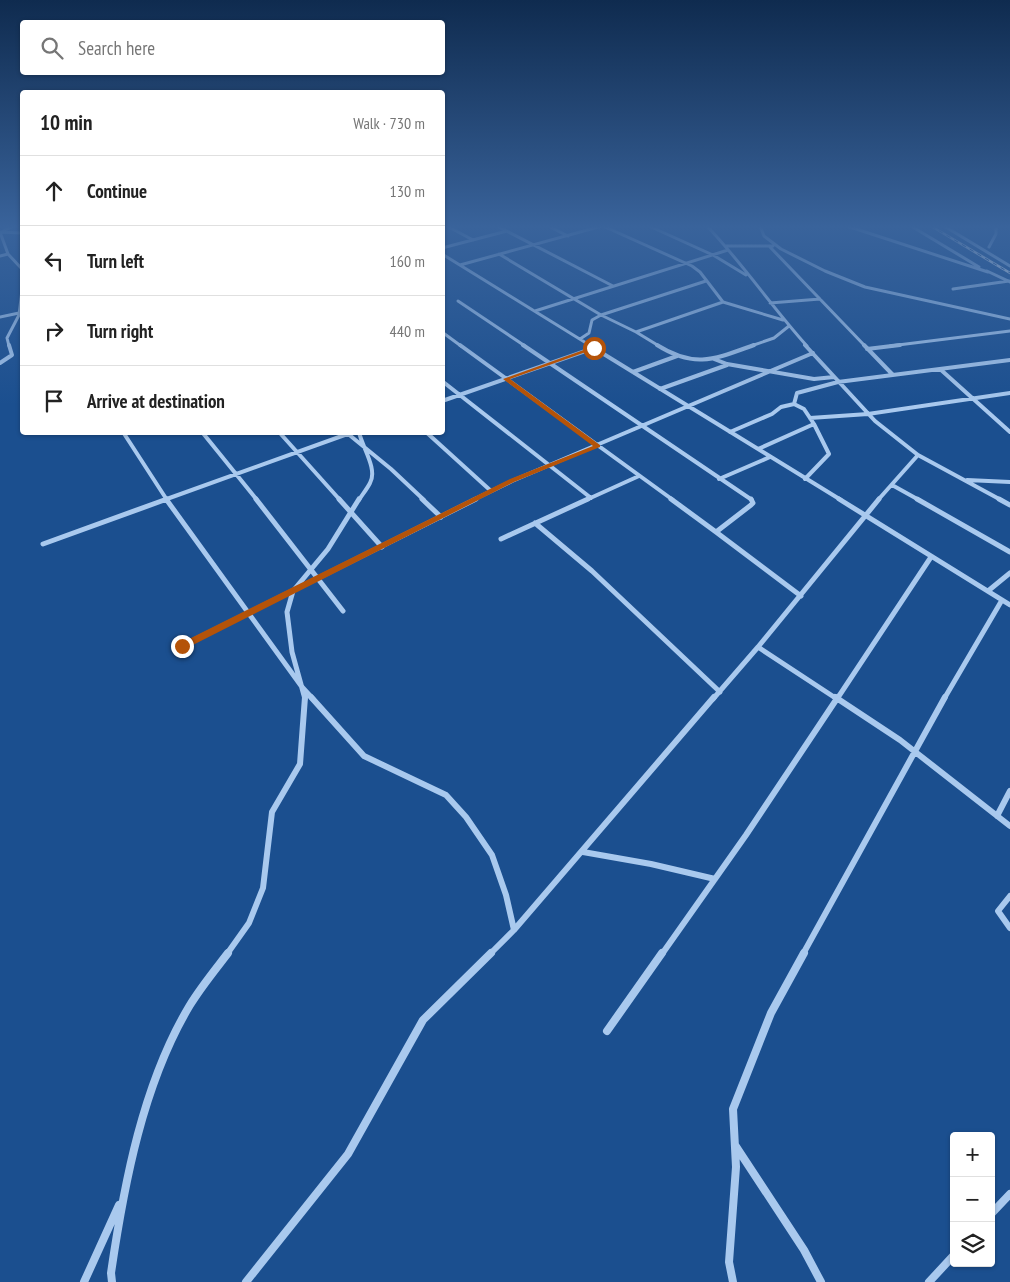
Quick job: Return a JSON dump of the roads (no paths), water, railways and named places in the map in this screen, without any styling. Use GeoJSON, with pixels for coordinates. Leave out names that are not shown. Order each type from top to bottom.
{"type":"FeatureCollection","features":[{"type":"Feature","properties":{"kind":"street"},"geometry":{"type":"LineString","coordinates":[[494,286],[1010,605]]}},
{"type":"Feature","properties":{"kind":"street"},"geometry":{"type":"LineString","coordinates":[[552,286],[677,356],[696,360],[714,359],[774,338],[790,326]]}},
{"type":"Feature","properties":{"kind":"street"},"geometry":{"type":"LineString","coordinates":[[535,311],[613,286]]}},
{"type":"Feature","properties":{"kind":"street"},"geometry":{"type":"LineString","coordinates":[[580,339],[588,333],[592,320],[601,315],[691,286]]}},
{"type":"Feature","properties":{"kind":"street"},"geometry":{"type":"LineString","coordinates":[[710,286],[723,302],[784,320]]}},
{"type":"Feature","properties":{"kind":"street"},"geometry":{"type":"LineString","coordinates":[[757,286],[784,320],[868,414],[918,455],[1010,505]]}},
{"type":"Feature","properties":{"kind":"street"},"geometry":{"type":"LineString","coordinates":[[807,286],[866,349],[893,374]]}},
{"type":"Feature","properties":{"kind":"street"},"geometry":{"type":"LineString","coordinates":[[862,286],[1010,319]]}},
{"type":"Feature","properties":{"kind":"street"},"geometry":{"type":"LineString","coordinates":[[953,289],[976,286]]}},
{"type":"Feature","properties":{"kind":"street"},"geometry":{"type":"LineString","coordinates":[[770,303],[820,299]]}},
{"type":"Feature","properties":{"kind":"street"},"geometry":{"type":"LineString","coordinates":[[458,301],[753,503],[716,532]]}},
{"type":"Feature","properties":{"kind":"street"},"geometry":{"type":"LineString","coordinates":[[636,332],[723,302]]}},
{"type":"Feature","properties":{"kind":"street"},"geometry":{"type":"LineString","coordinates":[[0,363],[12,355],[8,333],[16,322],[20,305]]}},
{"type":"Feature","properties":{"kind":"street"},"geometry":{"type":"LineString","coordinates":[[0,317],[19,313]]}},
{"type":"Feature","properties":{"kind":"street"},"geometry":{"type":"LineString","coordinates":[[866,349],[1010,331]]}},
{"type":"Feature","properties":{"kind":"street"},"geometry":{"type":"LineString","coordinates":[[445,334],[716,532],[800,596]]}},
{"type":"Feature","properties":{"kind":"street"},"geometry":{"type":"LineString","coordinates":[[445,400],[594,348]]}},
{"type":"Feature","properties":{"kind":"street"},"geometry":{"type":"LineString","coordinates":[[182,646],[492,491],[813,353]]}},
{"type":"Feature","properties":{"kind":"street"},"geometry":{"type":"LineString","coordinates":[[633,372],[677,356]]}},
{"type":"Feature","properties":{"kind":"street"},"geometry":{"type":"LineString","coordinates":[[714,359],[727,364],[814,379],[834,377]]}},
{"type":"Feature","properties":{"kind":"street"},"geometry":{"type":"LineString","coordinates":[[794,404],[797,393],[838,382],[1010,360]]}},
{"type":"Feature","properties":{"kind":"street"},"geometry":{"type":"LineString","coordinates":[[660,389],[727,364]]}},
{"type":"Feature","properties":{"kind":"street"},"geometry":{"type":"LineString","coordinates":[[940,368],[1010,432]]}},
{"type":"Feature","properties":{"kind":"street"},"geometry":{"type":"LineString","coordinates":[[445,383],[591,498]]}},
{"type":"Feature","properties":{"kind":"street"},"geometry":{"type":"LineString","coordinates":[[810,418],[868,414],[1010,393]]}},
{"type":"Feature","properties":{"kind":"street"},"geometry":{"type":"LineString","coordinates":[[730,432],[772,414],[781,407],[794,404],[804,410],[814,424],[829,454],[805,479]]}},
{"type":"Feature","properties":{"kind":"street"},"geometry":{"type":"LineString","coordinates":[[758,449],[814,424]]}},
{"type":"Feature","properties":{"kind":"street"},"geometry":{"type":"LineString","coordinates":[[125,435],[166,499],[247,614],[302,687],[364,756],[446,795],[466,817],[492,855],[506,895],[514,930]]}},
{"type":"Feature","properties":{"kind":"street"},"geometry":{"type":"LineString","coordinates":[[204,435],[343,611]]}},
{"type":"Feature","properties":{"kind":"street"},"geometry":{"type":"LineString","coordinates":[[281,435],[382,547]]}},
{"type":"Feature","properties":{"kind":"street"},"geometry":{"type":"LineString","coordinates":[[44,544],[343,435]]}},
{"type":"Feature","properties":{"kind":"street"},"geometry":{"type":"LineString","coordinates":[[351,435],[391,468],[440,517]]}},
{"type":"Feature","properties":{"kind":"street"},"geometry":{"type":"LineString","coordinates":[[112,1282],[111,1273],[122,1200],[142,1123],[164,1057],[190,1005],[249,923],[263,888],[269,853],[272,812],[300,764],[305,699],[292,652],[287,612],[293,591],[328,549],[365,490],[373,483],[374,473],[361,444],[360,435]]}},
{"type":"Feature","properties":{"kind":"street"},"geometry":{"type":"LineString","coordinates":[[429,435],[492,491]]}},
{"type":"Feature","properties":{"kind":"street"},"geometry":{"type":"LineString","coordinates":[[246,1282],[348,1154],[423,1020],[514,930],[583,852],[758,647],[865,516],[918,455]]}},
{"type":"Feature","properties":{"kind":"street"},"geometry":{"type":"LineString","coordinates":[[719,479],[770,457]]}},
{"type":"Feature","properties":{"kind":"street"},"geometry":{"type":"LineString","coordinates":[[501,538],[639,476]]}},
{"type":"Feature","properties":{"kind":"street"},"geometry":{"type":"LineString","coordinates":[[964,480],[1010,482]]}},
{"type":"Feature","properties":{"kind":"street"},"geometry":{"type":"LineString","coordinates":[[892,485],[1009,549]]}},
{"type":"Feature","properties":{"kind":"street"},"geometry":{"type":"LineString","coordinates":[[535,523],[592,571],[720,692]]}},
{"type":"Feature","properties":{"kind":"street"},"geometry":{"type":"LineString","coordinates":[[608,1031],[715,878],[931,557]]}},
{"type":"Feature","properties":{"kind":"street"},"geometry":{"type":"LineString","coordinates":[[988,591],[1010,573]]}},
{"type":"Feature","properties":{"kind":"street"},"geometry":{"type":"LineString","coordinates":[[733,1282],[729,1262],[736,1167],[733,1109],[772,1013],[914,750],[1002,600]]}},
{"type":"Feature","properties":{"kind":"street"},"geometry":{"type":"LineString","coordinates":[[758,647],[914,750],[1010,826]]}},
{"type":"Feature","properties":{"kind":"street"},"geometry":{"type":"LineString","coordinates":[[997,816],[1010,791]]}},
{"type":"Feature","properties":{"kind":"street"},"geometry":{"type":"LineString","coordinates":[[583,852],[715,878]]}},
{"type":"Feature","properties":{"kind":"street"},"geometry":{"type":"LineString","coordinates":[[1010,896],[998,911],[1010,928]]}},
{"type":"Feature","properties":{"kind":"street"},"geometry":{"type":"LineString","coordinates":[[734,1143],[804,1250],[821,1282]]}},
{"type":"Feature","properties":{"kind":"street"},"geometry":{"type":"LineString","coordinates":[[995,1210],[1010,1194]]}},
{"type":"Feature","properties":{"kind":"street"},"geometry":{"type":"LineString","coordinates":[[84,1282],[122,1200]]}},
{"type":"Feature","properties":{"kind":"street"},"geometry":{"type":"LineString","coordinates":[[929,1282],[950,1259]]}}]}
